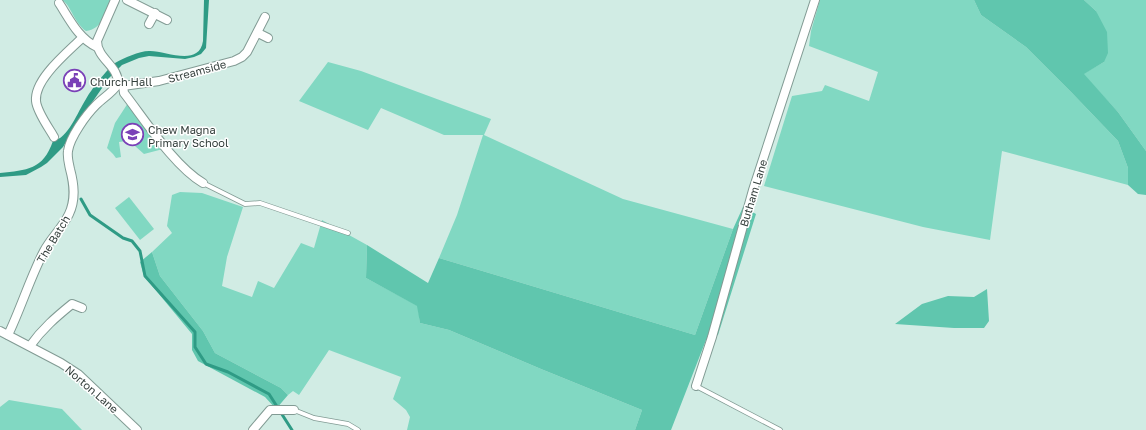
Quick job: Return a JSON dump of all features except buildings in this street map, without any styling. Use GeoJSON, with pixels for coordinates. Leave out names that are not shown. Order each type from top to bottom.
{"type":"FeatureCollection","features":[{"type":"Feature","properties":{"kind":"street"},"geometry":{"type":"LineString","coordinates":[[115,0],[97,41],[97,47],[101,55],[117,73],[124,93],[169,152],[189,174],[203,183]]}},
{"type":"Feature","properties":{"kind":"street"},"geometry":{"type":"LineString","coordinates":[[128,0],[167,20]]}},
{"type":"Feature","properties":{"kind":"street","name":"Butham Lane"},"geometry":{"type":"LineString","coordinates":[[696,386],[712,337],[753,190],[815,0]]}},
{"type":"Feature","properties":{"kind":"street"},"geometry":{"type":"LineString","coordinates":[[59,4],[82,38],[89,44],[97,47]]}},
{"type":"Feature","properties":{"kind":"street"},"geometry":{"type":"LineString","coordinates":[[150,24],[155,13]]}},
{"type":"Feature","properties":{"kind":"street","name":"Streamside"},"geometry":{"type":"LineString","coordinates":[[120,85],[158,81],[234,61],[242,57],[247,52],[265,17]]}},
{"type":"Feature","properties":{"kind":"street"},"geometry":{"type":"LineString","coordinates":[[258,33],[268,38]]}},
{"type":"Feature","properties":{"kind":"street"},"geometry":{"type":"LineString","coordinates":[[54,137],[36,102],[38,88],[50,71],[82,38]]}},
{"type":"Feature","properties":{"kind":"street","name":"The Batch"},"geometry":{"type":"LineString","coordinates":[[8,335],[36,267],[45,249],[69,214],[72,206],[74,184],[68,159],[68,152],[76,131],[88,114],[120,85]]}},
{"type":"Feature","properties":{"kind":"street"},"geometry":{"type":"LineString","coordinates":[[30,346],[40,332],[72,304],[82,308]]}},
{"type":"Feature","properties":{"kind":"street","name":"Norton Lane"},"geometry":{"type":"LineString","coordinates":[[0,332],[30,346],[78,374],[137,430]]}},
{"type":"Feature","properties":{"kind":"street"},"geometry":{"type":"LineString","coordinates":[[253,430],[270,410],[290,410]]}},
{"type":"Feature","properties":{"kind":"lane"},"geometry":{"type":"LineString","coordinates":[[203,183],[245,204],[260,203],[348,233]]}},
{"type":"Feature","properties":{"kind":"lane"},"geometry":{"type":"LineString","coordinates":[[696,386],[780,430]]}},
{"type":"Feature","properties":{"kind":"lane"},"geometry":{"type":"LineString","coordinates":[[290,410],[314,418],[348,424],[358,430]]}},
{"type":"Feature","properties":{"kind":"shaded area"},"geometry":{"type":"Polygon","coordinates":[[[62,0],[112,0],[100,24],[91,30],[86,31],[78,23],[68,6],[62,0]]]}},
{"type":"Feature","properties":{"kind":"shaded area"},"geometry":{"type":"Polygon","coordinates":[[[204,0],[209,0],[206,48],[201,54],[185,59],[149,56],[139,58],[122,65],[109,78],[63,147],[47,163],[26,175],[0,177],[0,173],[26,169],[39,163],[49,151],[53,141],[58,139],[68,130],[92,90],[115,63],[145,51],[155,51],[180,56],[195,54],[200,49],[203,41],[204,0]]]}},
{"type":"Feature","properties":{"kind":"shaded area"},"geometry":{"type":"Polygon","coordinates":[[[820,0],[974,0],[981,15],[1026,47],[1118,141],[1128,168],[1128,185],[1002,151],[990,240],[923,227],[764,186],[792,96],[822,91],[825,85],[869,101],[878,72],[809,46],[811,31],[820,0]]]}},
{"type":"Feature","properties":{"kind":"shaded area"},"geometry":{"type":"Polygon","coordinates":[[[974,0],[1084,0],[1096,11],[1107,32],[1108,53],[1104,62],[1084,74],[1118,112],[1146,151],[1146,195],[1138,194],[1128,185],[1128,168],[1118,141],[1026,47],[981,15],[974,0]]]}},
{"type":"Feature","properties":{"kind":"shaded area"},"geometry":{"type":"Polygon","coordinates":[[[1084,0],[1146,0],[1146,151],[1118,112],[1083,74],[1104,62],[1096,11],[1084,0]]]}},
{"type":"Feature","properties":{"kind":"shaded area"},"geometry":{"type":"Polygon","coordinates":[[[328,62],[361,71],[491,119],[484,135],[623,199],[733,229],[695,335],[439,258],[457,215],[483,135],[444,135],[381,108],[368,130],[299,101],[328,62]]]}},
{"type":"Feature","properties":{"kind":"shaded area"},"geometry":{"type":"Polygon","coordinates":[[[128,103],[163,149],[144,154],[135,146],[134,140],[119,142],[121,157],[116,158],[107,148],[115,123],[128,103]]]}},
{"type":"Feature","properties":{"kind":"shaded area"},"geometry":{"type":"Polygon","coordinates":[[[180,192],[202,193],[243,207],[227,257],[222,286],[252,297],[258,281],[274,288],[301,243],[314,248],[322,220],[367,245],[366,278],[418,306],[420,323],[449,330],[642,410],[635,430],[407,430],[410,417],[406,410],[393,399],[401,377],[329,350],[299,395],[293,391],[288,395],[281,388],[215,353],[203,331],[160,276],[152,252],[172,233],[167,226],[172,195],[180,192]]]}},
{"type":"Feature","properties":{"kind":"shaded area"},"geometry":{"type":"Polygon","coordinates":[[[129,197],[154,229],[140,240],[115,208],[129,197]]]}},
{"type":"Feature","properties":{"kind":"shaded area"},"geometry":{"type":"Polygon","coordinates":[[[743,207],[756,214],[718,335],[706,340],[671,430],[635,430],[642,410],[449,330],[420,323],[417,306],[366,278],[367,245],[428,283],[439,258],[695,335],[733,229],[743,207]]]}},
{"type":"Feature","properties":{"kind":"shaded area"},"geometry":{"type":"Polygon","coordinates":[[[152,252],[160,276],[203,331],[215,353],[281,388],[288,395],[276,409],[265,397],[198,361],[192,350],[192,334],[144,276],[140,262],[152,252]]]}},
{"type":"Feature","properties":{"kind":"shaded area"},"geometry":{"type":"Polygon","coordinates":[[[987,289],[989,321],[984,328],[954,328],[895,324],[922,304],[948,296],[974,297],[987,289]]]}},
{"type":"Feature","properties":{"kind":"shaded area"},"geometry":{"type":"Polygon","coordinates":[[[9,400],[62,409],[82,430],[0,430],[0,407],[9,400]]]}},
{"type":"Feature","properties":{"kind":"waterway"},"geometry":{"type":"LineString","coordinates":[[81,199],[90,215],[123,238],[132,241],[140,251],[145,276],[195,332],[195,347],[206,364],[228,372],[269,394],[292,430]]}},
{"type":"Feature","properties":{"kind":"place","name":"Church Hall"},"geometry":{"type":"Point","coordinates":[74,81]}},
{"type":"Feature","properties":{"kind":"place","name":"Chew Magna Primary School"},"geometry":{"type":"Point","coordinates":[132,135]}}]}
